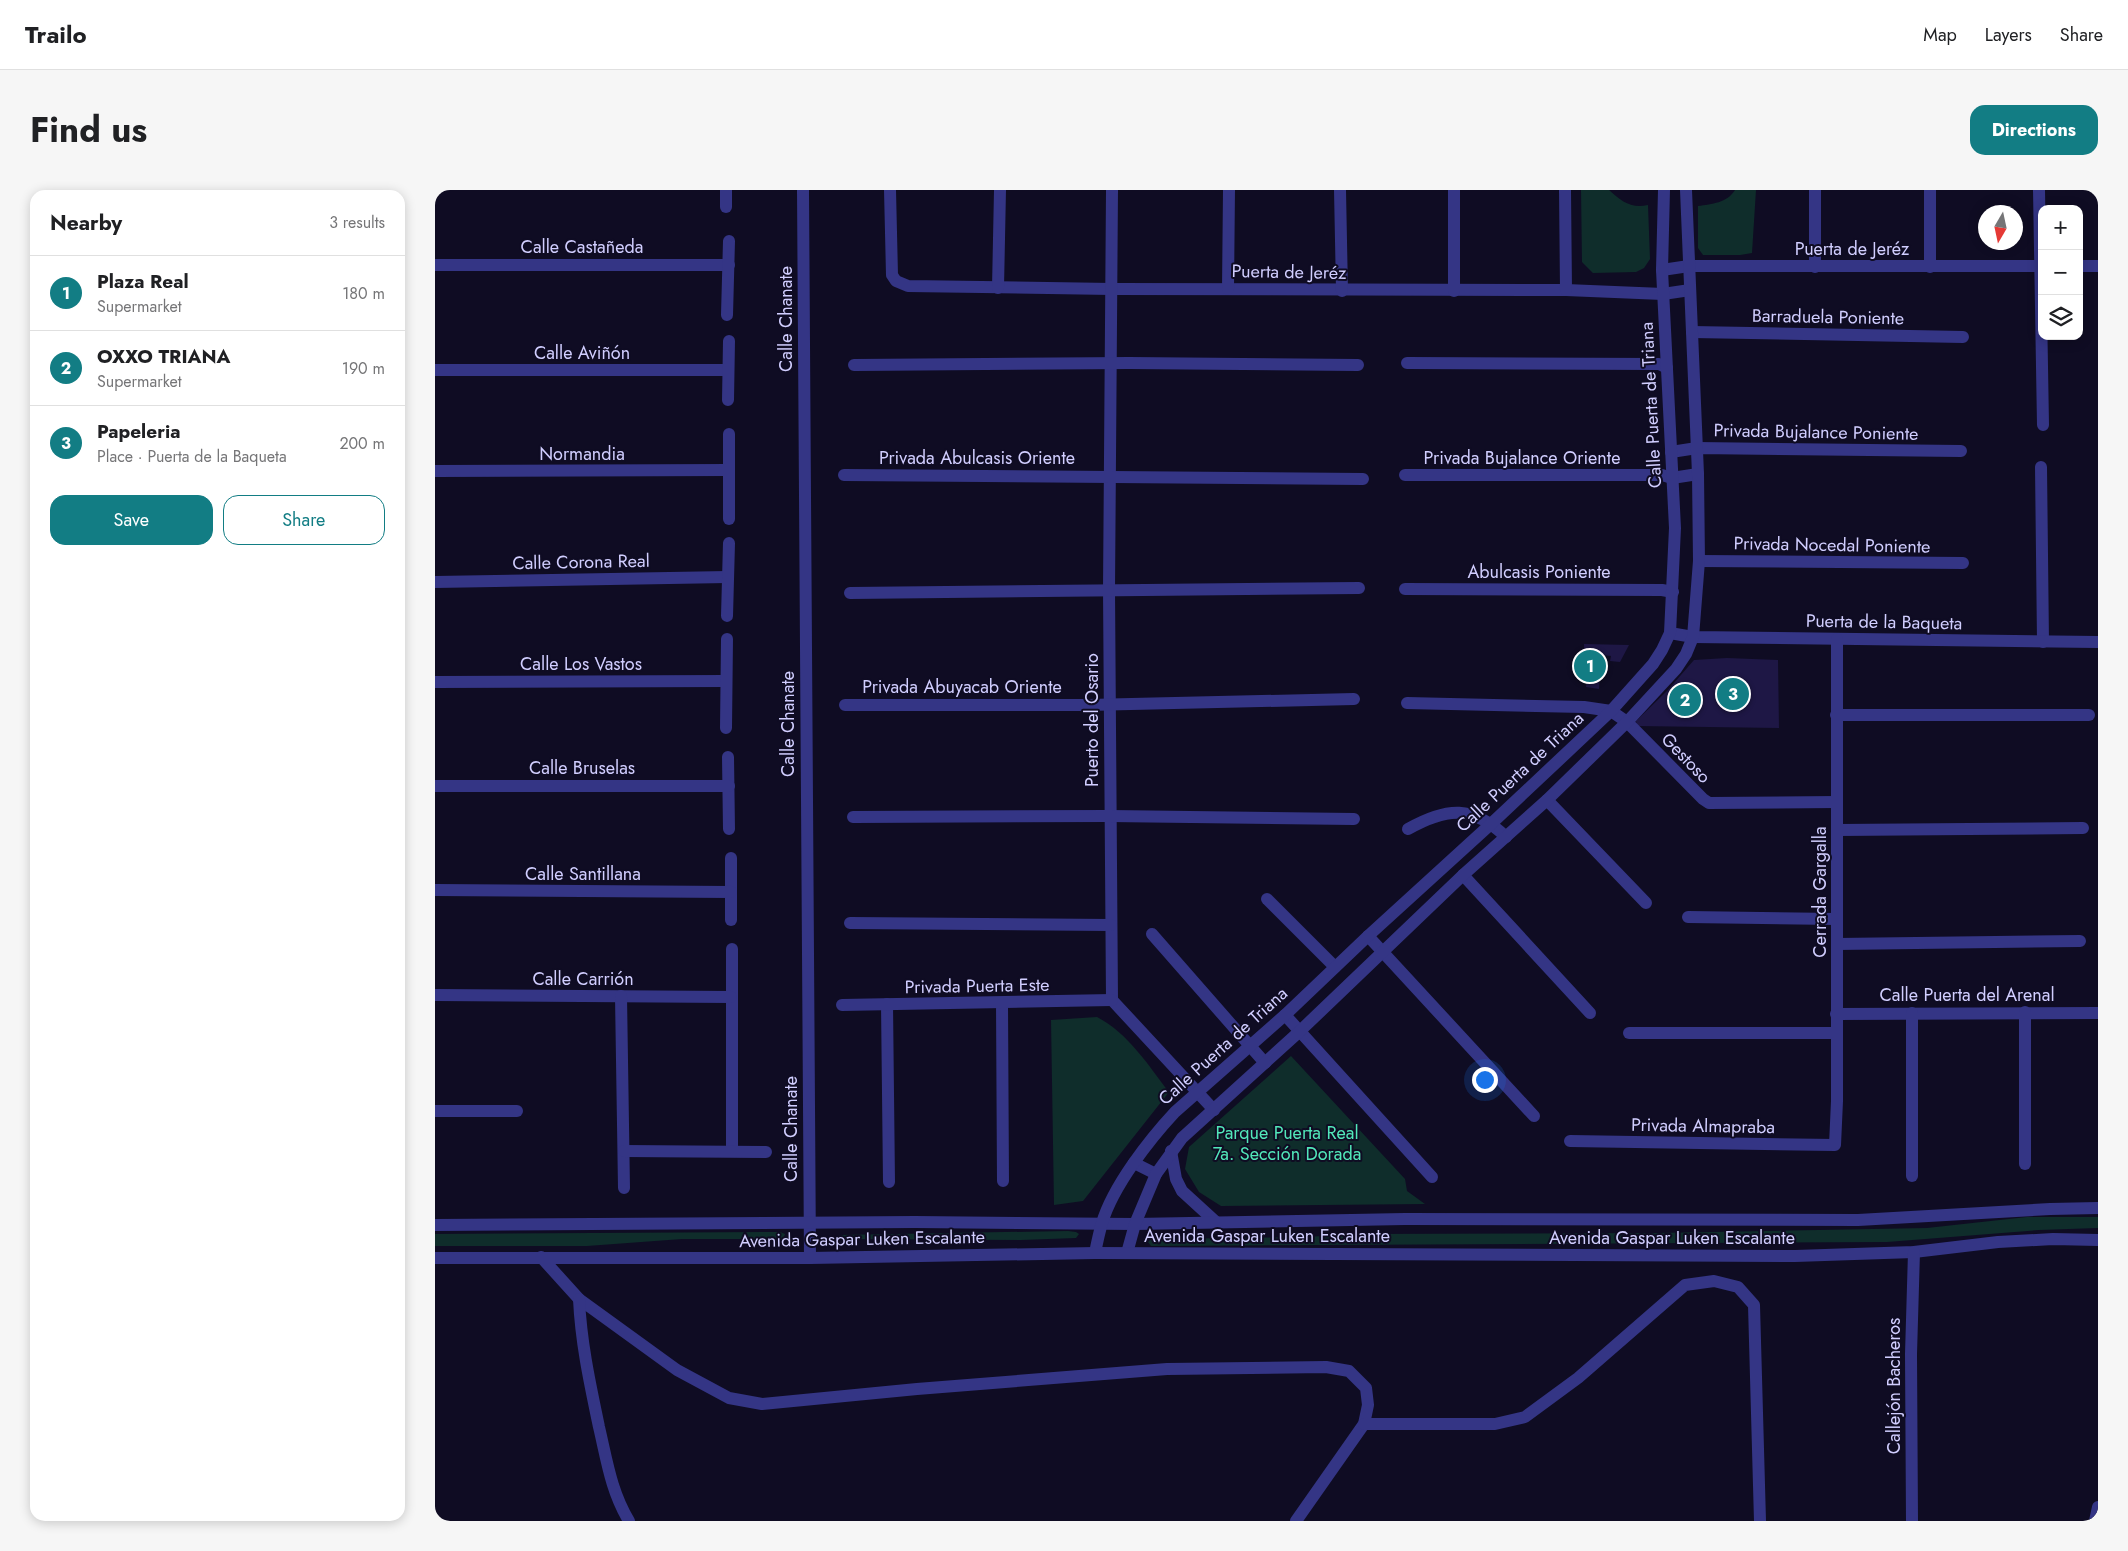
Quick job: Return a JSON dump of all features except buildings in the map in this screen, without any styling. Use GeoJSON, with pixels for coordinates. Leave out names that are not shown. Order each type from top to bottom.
{"type":"FeatureCollection","features":[{"type":"Feature","properties":{"kind":"street"},"geometry":{"type":"LineString","coordinates":[[726,190],[726,207]]}},
{"type":"Feature","properties":{"kind":"street","name":"Calle Chanate"},"geometry":{"type":"LineString","coordinates":[[803,190],[810,1258]]}},
{"type":"Feature","properties":{"kind":"street","name":"Puerta de Jeréz"},"geometry":{"type":"LineString","coordinates":[[890,190],[892,275],[896,281],[908,286],[1342,291],[1566,290],[1663,294],[1690,290]]}},
{"type":"Feature","properties":{"kind":"street"},"geometry":{"type":"LineString","coordinates":[[998,288],[1000,190]]}},
{"type":"Feature","properties":{"kind":"street","name":"Puerto del Osario"},"geometry":{"type":"LineString","coordinates":[[1112,190],[1109,476],[1109,816],[1112,1000]]}},
{"type":"Feature","properties":{"kind":"street"},"geometry":{"type":"LineString","coordinates":[[1228,289],[1229,190]]}},
{"type":"Feature","properties":{"kind":"street"},"geometry":{"type":"LineString","coordinates":[[1339,190],[1342,291]]}},
{"type":"Feature","properties":{"kind":"street"},"geometry":{"type":"LineString","coordinates":[[1454,190],[1454,291]]}},
{"type":"Feature","properties":{"kind":"street"},"geometry":{"type":"LineString","coordinates":[[1565,190],[1566,290]]}},
{"type":"Feature","properties":{"kind":"street","name":"Calle Puerta de Triana"},"geometry":{"type":"LineString","coordinates":[[1095,1253],[1102,1222],[1112,1200],[1134,1163],[1161,1127],[1285,1015],[1611,711],[1653,664],[1671,633],[1675,528],[1662,270],[1664,190]]}},
{"type":"Feature","properties":{"kind":"street"},"geometry":{"type":"LineString","coordinates":[[1127,1253],[1135,1224],[1156,1174],[1182,1138],[1300,1031],[1463,875],[1547,800],[1627,722],[1676,669],[1693,637],[1699,561],[1699,474],[1686,190]]}},
{"type":"Feature","properties":{"kind":"street"},"geometry":{"type":"LineString","coordinates":[[1815,190],[1815,267]]}},
{"type":"Feature","properties":{"kind":"street"},"geometry":{"type":"LineString","coordinates":[[1930,190],[1930,267]]}},
{"type":"Feature","properties":{"kind":"street"},"geometry":{"type":"LineString","coordinates":[[2039,190],[2041,250]]}},
{"type":"Feature","properties":{"kind":"street"},"geometry":{"type":"LineString","coordinates":[[727,315],[729,241]]}},
{"type":"Feature","properties":{"kind":"street","name":"Calle Castañeda"},"geometry":{"type":"LineString","coordinates":[[435,265],[729,265]]}},
{"type":"Feature","properties":{"kind":"street","name":"Puerta de Jeréz"},"geometry":{"type":"LineString","coordinates":[[1662,270],[1689,266],[2038,266]]}},
{"type":"Feature","properties":{"kind":"street"},"geometry":{"type":"LineString","coordinates":[[2083,266],[2098,266]]}},
{"type":"Feature","properties":{"kind":"street"},"geometry":{"type":"LineString","coordinates":[[2041,295],[2043,425]]}},
{"type":"Feature","properties":{"kind":"street","name":"Barraduela Poniente"},"geometry":{"type":"LineString","coordinates":[[1692,332],[1963,337]]}},
{"type":"Feature","properties":{"kind":"street"},"geometry":{"type":"LineString","coordinates":[[729,341],[729,400]]}},
{"type":"Feature","properties":{"kind":"street"},"geometry":{"type":"LineString","coordinates":[[854,365],[1111,363],[1358,365]]}},
{"type":"Feature","properties":{"kind":"street"},"geometry":{"type":"LineString","coordinates":[[1407,363],[1659,364],[1667,368]]}},
{"type":"Feature","properties":{"kind":"street","name":"Calle Aviñón"},"geometry":{"type":"LineString","coordinates":[[435,370],[729,370]]}},
{"type":"Feature","properties":{"kind":"street"},"geometry":{"type":"LineString","coordinates":[[729,434],[729,519]]}},
{"type":"Feature","properties":{"kind":"street","name":"Privada Bujalance Poniente"},"geometry":{"type":"LineString","coordinates":[[1671,452],[1697,448],[1961,451]]}},
{"type":"Feature","properties":{"kind":"street"},"geometry":{"type":"LineString","coordinates":[[2041,467],[2043,642]]}},
{"type":"Feature","properties":{"kind":"street","name":"Normandia"},"geometry":{"type":"LineString","coordinates":[[435,471],[729,470]]}},
{"type":"Feature","properties":{"kind":"street","name":"Privada Bujalance Oriente"},"geometry":{"type":"LineString","coordinates":[[1405,475],[1662,475],[1672,478],[1699,474]]}},
{"type":"Feature","properties":{"kind":"street","name":"Privada Abulcasis Oriente"},"geometry":{"type":"LineString","coordinates":[[844,475],[1363,479]]}},
{"type":"Feature","properties":{"kind":"street"},"geometry":{"type":"LineString","coordinates":[[727,616],[729,543]]}},
{"type":"Feature","properties":{"kind":"street","name":"Privada Nocedal Poniente"},"geometry":{"type":"LineString","coordinates":[[1699,561],[1963,563]]}},
{"type":"Feature","properties":{"kind":"street","name":"Calle Corona Real"},"geometry":{"type":"LineString","coordinates":[[435,582],[728,577]]}},
{"type":"Feature","properties":{"kind":"street"},"geometry":{"type":"LineString","coordinates":[[850,593],[1359,588]]}},
{"type":"Feature","properties":{"kind":"street","name":"Abulcasis Poniente"},"geometry":{"type":"LineString","coordinates":[[1405,589],[1662,590],[1673,592]]}},
{"type":"Feature","properties":{"kind":"street","name":"Puerta de la Baqueta"},"geometry":{"type":"LineString","coordinates":[[1671,633],[1693,637],[2098,642]]}},
{"type":"Feature","properties":{"kind":"street"},"geometry":{"type":"LineString","coordinates":[[726,728],[727,639]]}},
{"type":"Feature","properties":{"kind":"street","name":"Cerrada Gargalla"},"geometry":{"type":"LineString","coordinates":[[1835,1144],[1837,1110],[1837,639]]}},
{"type":"Feature","properties":{"kind":"street","name":"Calle Los Vastos"},"geometry":{"type":"LineString","coordinates":[[435,682],[726,681]]}},
{"type":"Feature","properties":{"kind":"street","name":"Privada Abuyacab Oriente"},"geometry":{"type":"LineString","coordinates":[[845,705],[1110,704],[1354,699]]}},
{"type":"Feature","properties":{"kind":"street"},"geometry":{"type":"LineString","coordinates":[[1407,703],[1583,707],[1611,711]]}},
{"type":"Feature","properties":{"kind":"street","name":"Gestoso"},"geometry":{"type":"LineString","coordinates":[[1611,711],[1627,722],[1703,800],[1709,802],[1837,802]]}},
{"type":"Feature","properties":{"kind":"street"},"geometry":{"type":"LineString","coordinates":[[1836,716],[2089,715]]}},
{"type":"Feature","properties":{"kind":"street"},"geometry":{"type":"LineString","coordinates":[[728,757],[729,829]]}},
{"type":"Feature","properties":{"kind":"street","name":"Calle Bruselas"},"geometry":{"type":"LineString","coordinates":[[435,786],[729,786]]}},
{"type":"Feature","properties":{"kind":"street"},"geometry":{"type":"LineString","coordinates":[[1547,800],[1646,903]]}},
{"type":"Feature","properties":{"kind":"street"},"geometry":{"type":"LineString","coordinates":[[1408,829],[1436,815],[1475,815],[1492,823],[1506,837]]}},
{"type":"Feature","properties":{"kind":"street"},"geometry":{"type":"LineString","coordinates":[[853,817],[1109,816],[1355,819]]}},
{"type":"Feature","properties":{"kind":"street"},"geometry":{"type":"LineString","coordinates":[[1837,830],[2083,828]]}},
{"type":"Feature","properties":{"kind":"street"},"geometry":{"type":"LineString","coordinates":[[731,858],[731,920]]}},
{"type":"Feature","properties":{"kind":"street"},"geometry":{"type":"LineString","coordinates":[[1463,875],[1590,1013]]}},
{"type":"Feature","properties":{"kind":"street","name":"Calle Santillana"},"geometry":{"type":"LineString","coordinates":[[435,890],[731,892]]}},
{"type":"Feature","properties":{"kind":"street"},"geometry":{"type":"LineString","coordinates":[[1267,900],[1335,967]]}},
{"type":"Feature","properties":{"kind":"street"},"geometry":{"type":"LineString","coordinates":[[1688,917],[1837,919]]}},
{"type":"Feature","properties":{"kind":"street"},"geometry":{"type":"LineString","coordinates":[[850,923],[1111,925]]}},
{"type":"Feature","properties":{"kind":"street"},"geometry":{"type":"LineString","coordinates":[[1152,934],[1265,1063]]}},
{"type":"Feature","properties":{"kind":"street"},"geometry":{"type":"LineString","coordinates":[[1368,936],[1534,1116]]}},
{"type":"Feature","properties":{"kind":"street"},"geometry":{"type":"LineString","coordinates":[[1837,944],[2080,941]]}},
{"type":"Feature","properties":{"kind":"street"},"geometry":{"type":"LineString","coordinates":[[732,949],[732,1151]]}},
{"type":"Feature","properties":{"kind":"street","name":"Calle Carrión"},"geometry":{"type":"LineString","coordinates":[[435,995],[731,997]]}},
{"type":"Feature","properties":{"kind":"street"},"geometry":{"type":"LineString","coordinates":[[621,996],[624,1188]]}},
{"type":"Feature","properties":{"kind":"street"},"geometry":{"type":"LineString","coordinates":[[1112,1000],[1214,1110]]}},
{"type":"Feature","properties":{"kind":"street","name":"Privada Puerta Este"},"geometry":{"type":"LineString","coordinates":[[842,1005],[1002,1004],[1112,1000]]}},
{"type":"Feature","properties":{"kind":"street"},"geometry":{"type":"LineString","coordinates":[[887,1004],[889,1182]]}},
{"type":"Feature","properties":{"kind":"street"},"geometry":{"type":"LineString","coordinates":[[1002,1004],[1003,1181]]}},
{"type":"Feature","properties":{"kind":"street"},"geometry":{"type":"LineString","coordinates":[[2025,1012],[2025,1164]]}},
{"type":"Feature","properties":{"kind":"street"},"geometry":{"type":"LineString","coordinates":[[1912,1013],[1912,1176]]}},
{"type":"Feature","properties":{"kind":"street","name":"Calle Puerta del Arenal"},"geometry":{"type":"LineString","coordinates":[[1836,1014],[2098,1013]]}},
{"type":"Feature","properties":{"kind":"street"},"geometry":{"type":"LineString","coordinates":[[1285,1015],[1432,1176]]}},
{"type":"Feature","properties":{"kind":"street"},"geometry":{"type":"LineString","coordinates":[[1629,1033],[1837,1033]]}},
{"type":"Feature","properties":{"kind":"street"},"geometry":{"type":"LineString","coordinates":[[435,1112],[517,1111]]}},
{"type":"Feature","properties":{"kind":"street","name":"Privada Almapraba"},"geometry":{"type":"LineString","coordinates":[[1570,1141],[1835,1144]]}},
{"type":"Feature","properties":{"kind":"street"},"geometry":{"type":"LineString","coordinates":[[624,1151],[765,1152]]}},
{"type":"Feature","properties":{"kind":"street"},"geometry":{"type":"LineString","coordinates":[[1171,1151],[1176,1179],[1182,1191],[1217,1223]]}},
{"type":"Feature","properties":{"kind":"street"},"geometry":{"type":"LineString","coordinates":[[1134,1163],[1156,1174]]}},
{"type":"Feature","properties":{"kind":"street","name":"Avenida Gaspar Luken Escalante"},"geometry":{"type":"LineString","coordinates":[[435,1225],[1102,1222],[1135,1224],[1405,1219],[1858,1220],[2098,1208]]}},
{"type":"Feature","properties":{"kind":"street","name":"Avenida Gaspar Luken Escalante"},"geometry":{"type":"LineString","coordinates":[[435,1258],[810,1258],[1095,1253],[1795,1256],[1914,1252],[1998,1242],[2053,1239],[2098,1240]]}},
{"type":"Feature","properties":{"kind":"street","name":"Callejón Bacheros"},"geometry":{"type":"LineString","coordinates":[[1911,1521],[1911,1354],[1914,1252]]}},
{"type":"Feature","properties":{"kind":"street"},"geometry":{"type":"LineString","coordinates":[[541,1257],[579,1299],[677,1370],[729,1398],[762,1404],[917,1389],[1167,1369],[1326,1367],[1349,1371],[1366,1388],[1368,1405],[1363,1424],[1297,1521]]}},
{"type":"Feature","properties":{"kind":"street"},"geometry":{"type":"LineString","coordinates":[[1363,1424],[1495,1424],[1525,1418],[1578,1378],[1685,1285],[1713,1281],[1738,1287],[1754,1305],[1760,1521]]}},
{"type":"Feature","properties":{"kind":"street"},"geometry":{"type":"LineString","coordinates":[[579,1299],[583,1354],[605,1453],[616,1496],[629,1521]]}},
{"type":"Feature","properties":{"kind":"street"},"geometry":{"type":"LineString","coordinates":[[2095,1521],[2098,1507]]}},
{"type":"Feature","properties":{"kind":"green space"},"geometry":{"type":"Polygon","coordinates":[[[1581,190],[1609,190],[1618,198],[1631,205],[1648,205],[1650,259],[1644,268],[1636,272],[1593,273],[1582,262],[1581,190]]]}},
{"type":"Feature","properties":{"kind":"green space"},"geometry":{"type":"Polygon","coordinates":[[[1735,190],[1756,190],[1752,253],[1740,255],[1703,255],[1698,248],[1698,206],[1728,198],[1735,190]]]}},
{"type":"Feature","properties":{"kind":"green space"},"geometry":{"type":"Polygon","coordinates":[[[1097,1017],[1128,1041],[1169,1092],[1083,1201],[1054,1205],[1051,1020],[1097,1017]]]}},
{"type":"Feature","properties":{"kind":"green space","name":"Parque Puerta Real 7a. Sección Dorada"},"geometry":{"type":"Polygon","coordinates":[[[1291,1056],[1405,1179],[1407,1191],[1425,1204],[1221,1206],[1199,1192],[1185,1169],[1189,1147],[1291,1056]]]}},
{"type":"Feature","properties":{"kind":"green space"},"geometry":{"type":"Polygon","coordinates":[[[2027,1217],[2098,1217],[2098,1228],[2039,1230],[1887,1242],[1151,1246],[1148,1242],[1151,1239],[1304,1237],[1361,1234],[1656,1233],[1927,1228],[2027,1217]]]}},
{"type":"Feature","properties":{"kind":"green space"},"geometry":{"type":"Polygon","coordinates":[[[1068,1231],[1079,1234],[1076,1238],[1021,1240],[849,1239],[840,1238],[839,1235],[1068,1231]]]}},
{"type":"Feature","properties":{"kind":"green space"},"geometry":{"type":"Polygon","coordinates":[[[780,1232],[785,1234],[783,1239],[682,1239],[587,1246],[435,1246],[435,1234],[780,1232]]]}},
{"type":"Feature","properties":{"kind":"place","name":"Plaza Real"},"geometry":{"type":"Point","coordinates":[1590,666]}},
{"type":"Feature","properties":{"kind":"place","name":"Papeleria"},"geometry":{"type":"Point","coordinates":[1733,694]}},
{"type":"Feature","properties":{"kind":"place","name":"OXXO TRIANA"},"geometry":{"type":"Point","coordinates":[1685,700]}}]}
